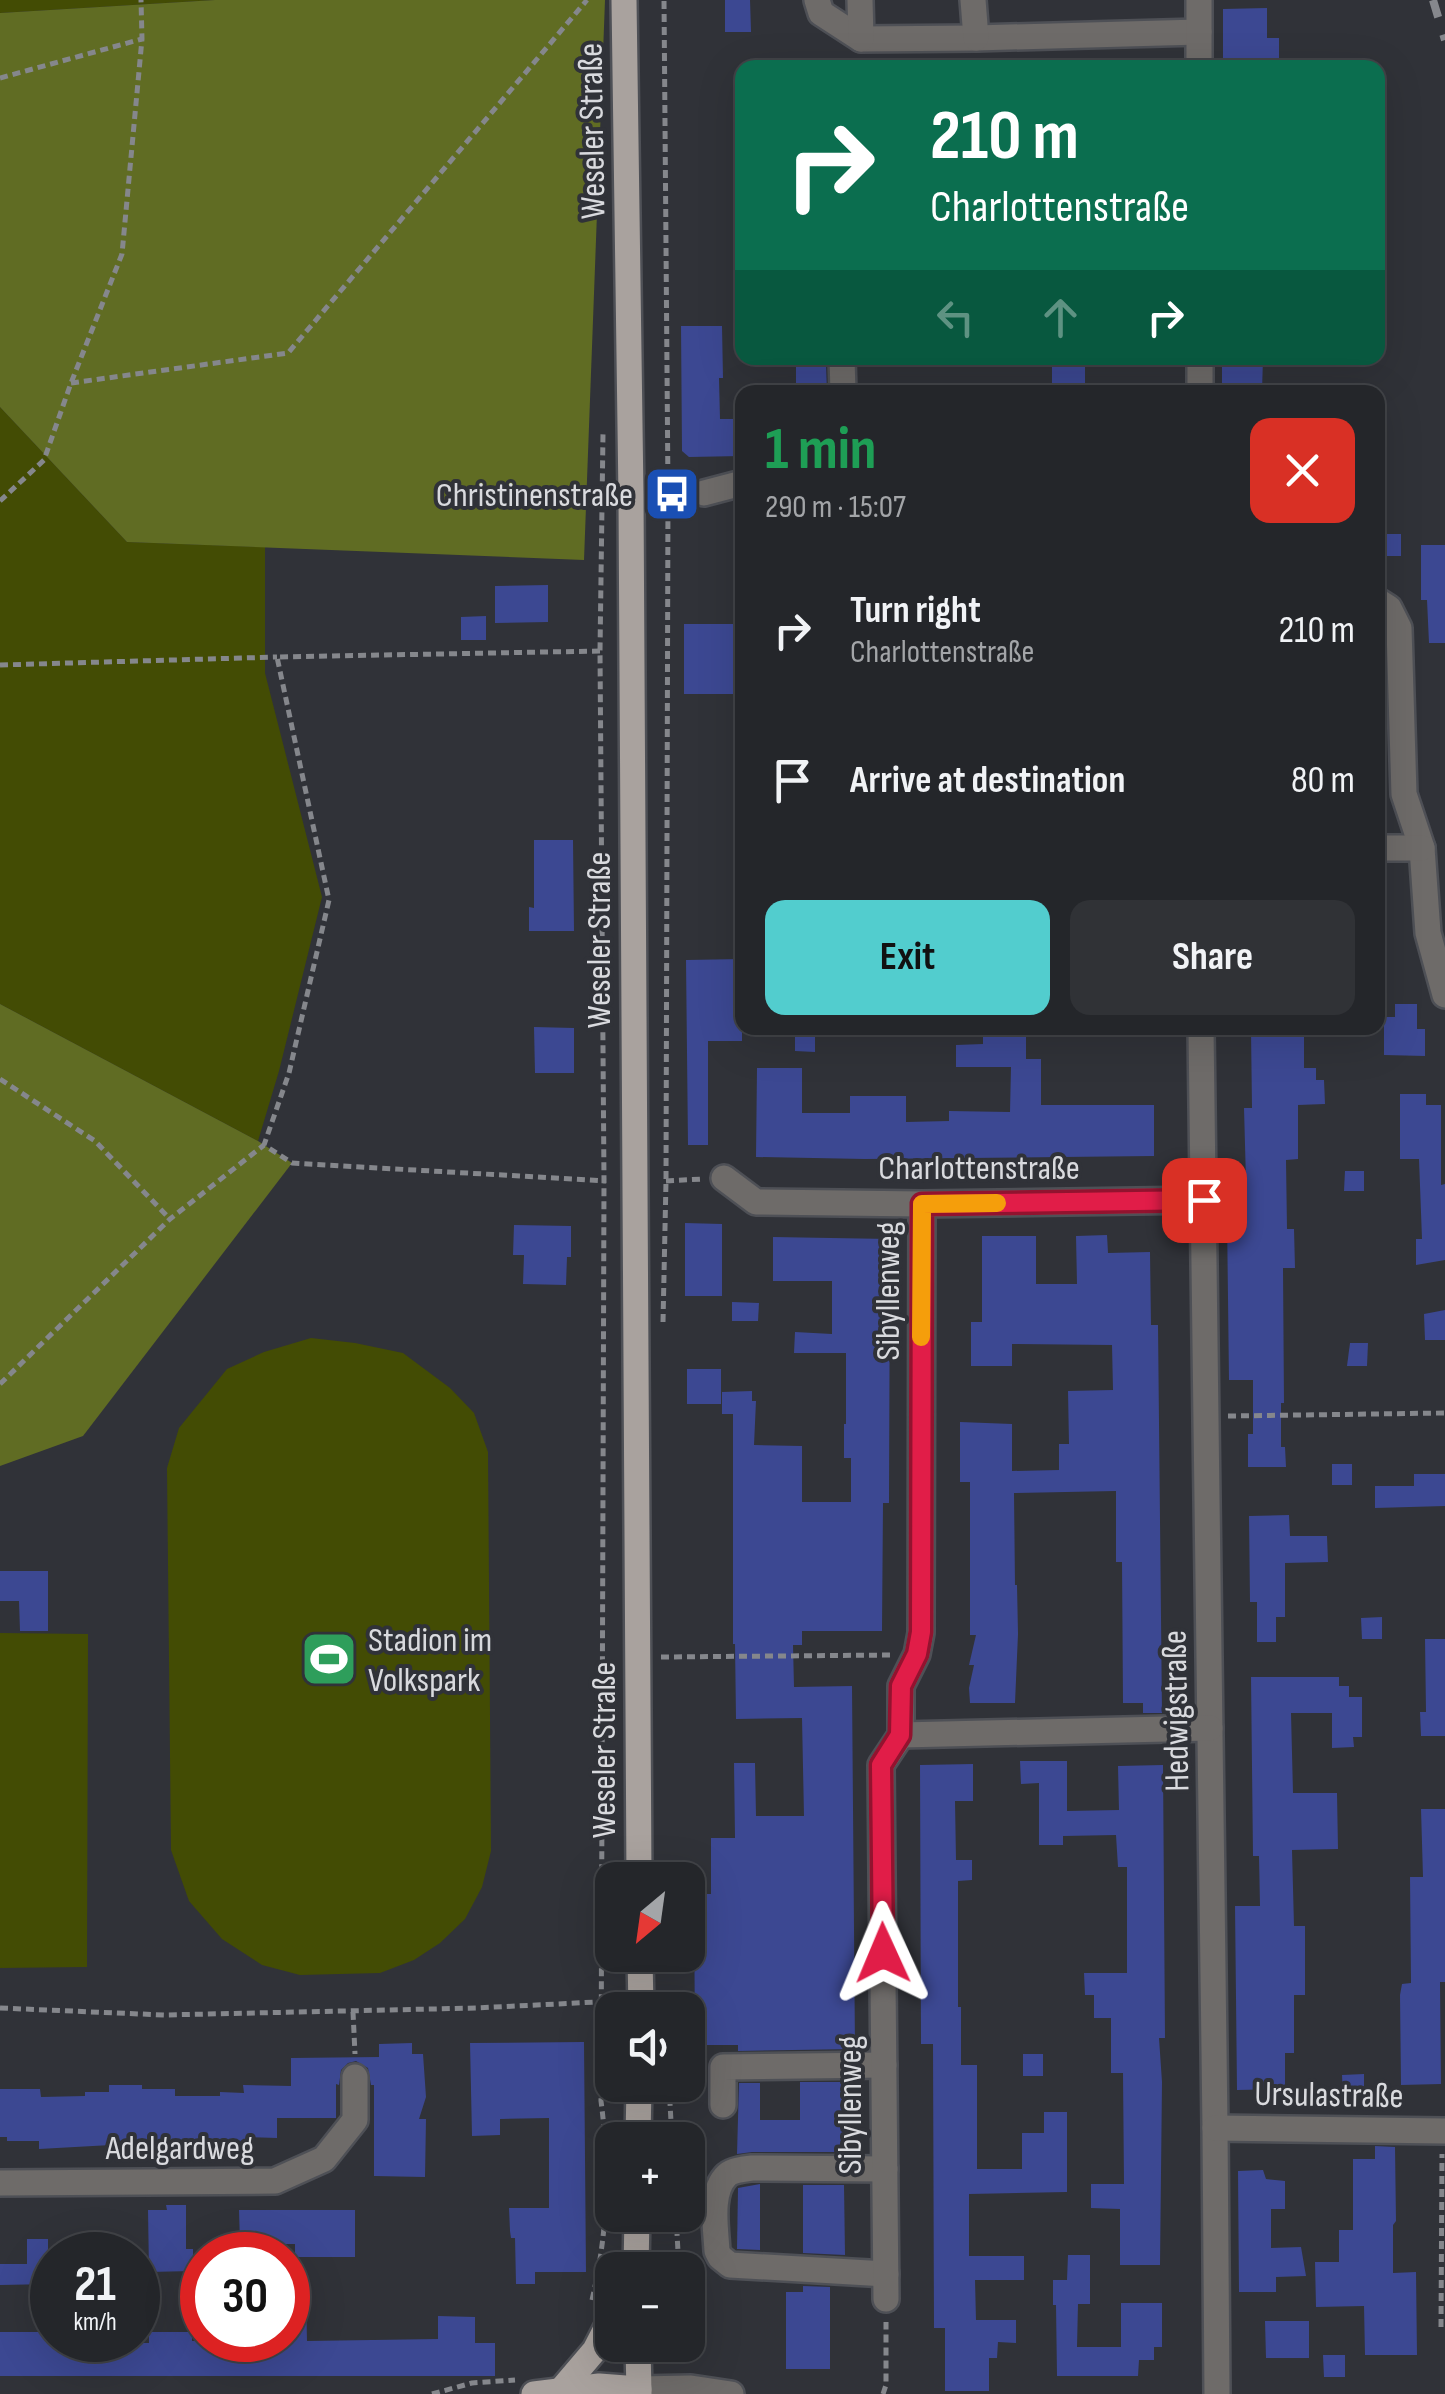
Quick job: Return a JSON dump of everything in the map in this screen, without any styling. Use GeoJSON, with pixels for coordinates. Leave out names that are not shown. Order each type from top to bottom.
{"type":"FeatureCollection","features":[{"type":"Feature","properties":{"kind":"main road","name":"Weseler Straße"},"geometry":{"type":"LineString","coordinates":[[624,0],[640,1862]]}},
{"type":"Feature","properties":{"kind":"main road"},"geometry":{"type":"LineString","coordinates":[[561,2390],[595,2350]]}},
{"type":"Feature","properties":{"kind":"main road"},"geometry":{"type":"LineString","coordinates":[[531,2385],[561,2390],[599,2386],[639,2392],[638,2362]]}},
{"type":"Feature","properties":{"kind":"street"},"geometry":{"type":"LineString","coordinates":[[860,0],[861,39]]}},
{"type":"Feature","properties":{"kind":"street"},"geometry":{"type":"LineString","coordinates":[[973,0],[976,38]]}},
{"type":"Feature","properties":{"kind":"street"},"geometry":{"type":"LineString","coordinates":[[1198,0],[1199,60]]}},
{"type":"Feature","properties":{"kind":"street"},"geometry":{"type":"LineString","coordinates":[[819,6],[861,39],[1198,32]]}},
{"type":"Feature","properties":{"kind":"street"},"geometry":{"type":"LineString","coordinates":[[704,494],[735,484]]}},
{"type":"Feature","properties":{"kind":"street"},"geometry":{"type":"LineString","coordinates":[[1385,606],[1399,628],[1404,794],[1422,848],[1428,933],[1445,995]]}},
{"type":"Feature","properties":{"kind":"street"},"geometry":{"type":"LineString","coordinates":[[1385,848],[1422,848]]}},
{"type":"Feature","properties":{"kind":"street","name":"Hedwigstraße"},"geometry":{"type":"LineString","coordinates":[[1201,1035],[1217,2394]]}},
{"type":"Feature","properties":{"kind":"street","name":"Charlottenstraße"},"geometry":{"type":"LineString","coordinates":[[724,1178],[756,1202],[1204,1200]]}},
{"type":"Feature","properties":{"kind":"street","name":"Sibyllenweg"},"geometry":{"type":"LineString","coordinates":[[886,2287],[881,1765],[900,1735],[901,1686],[917,1654],[921,1632],[922,1204]]}},
{"type":"Feature","properties":{"kind":"street"},"geometry":{"type":"LineString","coordinates":[[900,1735],[1210,1728]]}},
{"type":"Feature","properties":{"kind":"street"},"geometry":{"type":"LineString","coordinates":[[724,2104],[723,2067],[884,2066]]}},
{"type":"Feature","properties":{"kind":"street","name":"Adelgardweg"},"geometry":{"type":"LineString","coordinates":[[0,2183],[275,2181],[324,2159],[355,2120],[355,2077]]}},
{"type":"Feature","properties":{"kind":"street","name":"Ursulastraße"},"geometry":{"type":"LineString","coordinates":[[1216,2128],[1444,2130]]}},
{"type":"Feature","properties":{"kind":"street"},"geometry":{"type":"LineString","coordinates":[[885,2169],[752,2168],[726,2176],[716,2202],[717,2251],[730,2265],[886,2287]]}},
{"type":"Feature","properties":{"kind":"street"},"geometry":{"type":"LineString","coordinates":[[639,2392],[691,2388],[731,2394]]}},
{"type":"Feature","properties":{"kind":"path"},"geometry":{"type":"LineString","coordinates":[[0,501],[44,460],[122,254],[142,40],[141,0]]}},
{"type":"Feature","properties":{"kind":"path"},"geometry":{"type":"LineString","coordinates":[[70,383],[288,353],[587,0]]}},
{"type":"Feature","properties":{"kind":"path"},"geometry":{"type":"LineString","coordinates":[[663,1333],[668,475],[664,0]]}},
{"type":"Feature","properties":{"kind":"path"},"geometry":{"type":"LineString","coordinates":[[0,78],[142,40]]}},
{"type":"Feature","properties":{"kind":"path"},"geometry":{"type":"LineString","coordinates":[[601,1992],[603,428]]}},
{"type":"Feature","properties":{"kind":"path"},"geometry":{"type":"LineString","coordinates":[[0,665],[600,651]]}},
{"type":"Feature","properties":{"kind":"path"},"geometry":{"type":"LineString","coordinates":[[0,1384],[170,1219],[264,1144],[289,1072],[329,900],[277,657]]}},
{"type":"Feature","properties":{"kind":"path"},"geometry":{"type":"LineString","coordinates":[[0,1079],[95,1140],[170,1219]]}},
{"type":"Feature","properties":{"kind":"path"},"geometry":{"type":"LineString","coordinates":[[264,1144],[292,1163],[634,1182]]}},
{"type":"Feature","properties":{"kind":"path"},"geometry":{"type":"LineString","coordinates":[[666,1181],[724,1178]]}},
{"type":"Feature","properties":{"kind":"path"},"geometry":{"type":"LineString","coordinates":[[1207,1417],[1445,1413]]}},
{"type":"Feature","properties":{"kind":"path"},"geometry":{"type":"LineString","coordinates":[[661,1656],[917,1654]]}},
{"type":"Feature","properties":{"kind":"path"},"geometry":{"type":"LineString","coordinates":[[0,2008],[164,2016],[595,2001]]}},
{"type":"Feature","properties":{"kind":"path"},"geometry":{"type":"LineString","coordinates":[[352,2012],[355,2077]]}},
{"type":"Feature","properties":{"kind":"path"},"geometry":{"type":"LineString","coordinates":[[600,2252],[608,2194],[601,2102]]}},
{"type":"Feature","properties":{"kind":"path"},"geometry":{"type":"LineString","coordinates":[[1441,2327],[1444,2130]]}},
{"type":"Feature","properties":{"kind":"path"},"geometry":{"type":"LineString","coordinates":[[882,2394],[886,2385],[886,2287]]}},
{"type":"Feature","properties":{"kind":"path"},"geometry":{"type":"LineString","coordinates":[[432,2394],[472,2383],[531,2385]]}},
{"type":"Feature","properties":{"kind":"green space"},"geometry":{"type":"Polygon","coordinates":[[[0,0],[215,0],[0,13],[0,0]]]}},
{"type":"Feature","properties":{"kind":"green space"},"geometry":{"type":"Polygon","coordinates":[[[215,0],[605,0],[584,560],[127,542],[0,407],[0,13],[215,0]]]}},
{"type":"Feature","properties":{"kind":"green space"},"geometry":{"type":"Polygon","coordinates":[[[0,407],[127,542],[265,547],[265,673],[322,897],[258,1141],[0,1004],[0,407]]]}},
{"type":"Feature","properties":{"kind":"green space"},"geometry":{"type":"Polygon","coordinates":[[[0,1004],[258,1141],[292,1163],[83,1436],[0,1466],[0,1004]]]}},
{"type":"Feature","properties":{"kind":"green space","name":"Stadion im Volkspark"},"geometry":{"type":"Polygon","coordinates":[[[311,1338],[403,1353],[450,1388],[474,1413],[488,1452],[491,1851],[482,1887],[465,1919],[440,1943],[414,1960],[380,1973],[300,1975],[262,1965],[222,1939],[189,1901],[171,1850],[167,1468],[179,1428],[227,1369],[264,1352],[311,1338]]]}},
{"type":"Feature","properties":{"kind":"green space"},"geometry":{"type":"Polygon","coordinates":[[[0,1633],[88,1634],[87,1967],[0,1968],[0,1633]]]}},
{"type":"Feature","properties":{"kind":"building"},"geometry":{"type":"Polygon","coordinates":[[[725,0],[750,0],[751,32],[725,32],[725,0]]]}},
{"type":"Feature","properties":{"kind":"building"},"geometry":{"type":"Polygon","coordinates":[[[1267,8],[1267,38],[1279,38],[1279,60],[1223,60],[1223,9],[1267,8]]]}},
{"type":"Feature","properties":{"kind":"building"},"geometry":{"type":"Polygon","coordinates":[[[681,326],[722,326],[720,419],[735,419],[735,456],[689,457],[682,451],[681,326]]]}},
{"type":"Feature","properties":{"kind":"building"},"geometry":{"type":"Polygon","coordinates":[[[826,365],[827,385],[796,385],[796,367],[826,365]]]}},
{"type":"Feature","properties":{"kind":"building"},"geometry":{"type":"Polygon","coordinates":[[[1052,365],[1085,365],[1085,385],[1052,385],[1052,365]]]}},
{"type":"Feature","properties":{"kind":"building"},"geometry":{"type":"Polygon","coordinates":[[[1222,365],[1263,365],[1262,385],[1222,385],[1222,365]]]}},
{"type":"Feature","properties":{"kind":"building"},"geometry":{"type":"Polygon","coordinates":[[[1385,534],[1401,534],[1401,556],[1385,556],[1385,534]]]}},
{"type":"Feature","properties":{"kind":"building"},"geometry":{"type":"Polygon","coordinates":[[[1421,545],[1445,545],[1445,643],[1429,643],[1427,600],[1421,600],[1421,545]]]}},
{"type":"Feature","properties":{"kind":"building"},"geometry":{"type":"Polygon","coordinates":[[[548,585],[548,622],[495,623],[495,586],[548,585]]]}},
{"type":"Feature","properties":{"kind":"building"},"geometry":{"type":"Polygon","coordinates":[[[486,616],[486,640],[461,640],[461,617],[486,616]]]}},
{"type":"Feature","properties":{"kind":"building"},"geometry":{"type":"Polygon","coordinates":[[[684,624],[735,624],[735,694],[684,694],[684,624]]]}},
{"type":"Feature","properties":{"kind":"building"},"geometry":{"type":"Polygon","coordinates":[[[534,840],[573,840],[574,931],[529,931],[529,907],[534,908],[534,840]]]}},
{"type":"Feature","properties":{"kind":"building"},"geometry":{"type":"Polygon","coordinates":[[[735,959],[735,1035],[742,1035],[742,1041],[708,1041],[708,1145],[688,1145],[686,960],[735,959]]]}},
{"type":"Feature","properties":{"kind":"building"},"geometry":{"type":"Polygon","coordinates":[[[1395,1004],[1417,1004],[1417,1029],[1425,1029],[1425,1056],[1384,1055],[1385,1017],[1395,1017],[1395,1004]]]}},
{"type":"Feature","properties":{"kind":"building"},"geometry":{"type":"Polygon","coordinates":[[[534,1027],[574,1028],[574,1073],[535,1073],[534,1027]]]}},
{"type":"Feature","properties":{"kind":"building"},"geometry":{"type":"Polygon","coordinates":[[[795,1035],[815,1035],[815,1052],[795,1051],[795,1035]]]}},
{"type":"Feature","properties":{"kind":"building"},"geometry":{"type":"Polygon","coordinates":[[[983,1035],[1026,1035],[1026,1059],[1041,1059],[1041,1105],[1154,1105],[1154,1156],[756,1157],[757,1068],[802,1068],[802,1113],[850,1113],[850,1096],[906,1096],[906,1122],[949,1121],[949,1111],[1010,1112],[1011,1067],[956,1067],[956,1045],[983,1044],[983,1035]]]}},
{"type":"Feature","properties":{"kind":"building"},"geometry":{"type":"Polygon","coordinates":[[[1251,1035],[1304,1035],[1304,1068],[1316,1068],[1316,1080],[1324,1080],[1325,1104],[1298,1105],[1298,1159],[1286,1160],[1287,1229],[1294,1229],[1295,1268],[1283,1268],[1281,1447],[1285,1447],[1286,1467],[1248,1467],[1248,1434],[1253,1434],[1253,1380],[1229,1380],[1227,1217],[1247,1218],[1244,1108],[1252,1108],[1251,1035]]]}},
{"type":"Feature","properties":{"kind":"building"},"geometry":{"type":"Polygon","coordinates":[[[1400,1094],[1426,1094],[1426,1105],[1441,1105],[1445,1260],[1416,1265],[1416,1239],[1422,1239],[1419,1159],[1400,1159],[1400,1094]]]}},
{"type":"Feature","properties":{"kind":"building"},"geometry":{"type":"Polygon","coordinates":[[[1345,1171],[1364,1171],[1364,1191],[1344,1191],[1345,1171]]]}},
{"type":"Feature","properties":{"kind":"building"},"geometry":{"type":"Polygon","coordinates":[[[685,1223],[722,1224],[722,1296],[685,1296],[685,1223]]]}},
{"type":"Feature","properties":{"kind":"building"},"geometry":{"type":"Polygon","coordinates":[[[514,1225],[571,1226],[566,1285],[523,1284],[524,1255],[513,1255],[514,1225]]]}},
{"type":"Feature","properties":{"kind":"building"},"geometry":{"type":"Polygon","coordinates":[[[1107,1235],[1108,1253],[1150,1252],[1151,1325],[1158,1325],[1162,1713],[1143,1713],[1143,1703],[1123,1703],[1122,1562],[1116,1562],[1116,1491],[1014,1493],[1018,1634],[1015,1703],[970,1703],[974,1665],[969,1665],[976,1635],[970,1635],[970,1482],[960,1482],[960,1422],[1012,1424],[1012,1471],[1059,1470],[1059,1444],[1069,1444],[1068,1391],[1113,1390],[1112,1345],[1012,1344],[1012,1366],[971,1366],[971,1322],[982,1322],[982,1236],[1036,1236],[1036,1284],[1077,1284],[1076,1236],[1107,1235]]]}},
{"type":"Feature","properties":{"kind":"building"},"geometry":{"type":"Polygon","coordinates":[[[773,1237],[890,1239],[889,1503],[883,1503],[882,1631],[802,1631],[802,1645],[793,1645],[794,1687],[852,1686],[855,2049],[738,2051],[738,2045],[705,2045],[705,1992],[695,1992],[695,1972],[705,1972],[705,1894],[711,1894],[711,1838],[735,1838],[734,1763],[755,1763],[756,1816],[804,1816],[802,1718],[736,1719],[733,1414],[722,1414],[722,1392],[752,1391],[752,1401],[756,1401],[754,1445],[802,1446],[802,1502],[851,1502],[851,1458],[844,1458],[846,1353],[794,1353],[795,1332],[832,1334],[832,1281],[773,1281],[773,1237]]]}},
{"type":"Feature","properties":{"kind":"building"},"geometry":{"type":"Polygon","coordinates":[[[732,1302],[759,1303],[758,1321],[732,1321],[732,1302]]]}},
{"type":"Feature","properties":{"kind":"building"},"geometry":{"type":"Polygon","coordinates":[[[1445,1310],[1445,1340],[1425,1340],[1424,1314],[1445,1310]]]}},
{"type":"Feature","properties":{"kind":"building"},"geometry":{"type":"Polygon","coordinates":[[[1350,1343],[1368,1343],[1367,1366],[1347,1366],[1350,1343]]]}},
{"type":"Feature","properties":{"kind":"building"},"geometry":{"type":"Polygon","coordinates":[[[687,1369],[721,1369],[721,1404],[687,1404],[687,1369]]]}},
{"type":"Feature","properties":{"kind":"building"},"geometry":{"type":"Polygon","coordinates":[[[1332,1464],[1352,1464],[1352,1485],[1332,1485],[1332,1464]]]}},
{"type":"Feature","properties":{"kind":"building"},"geometry":{"type":"Polygon","coordinates":[[[1414,1474],[1445,1474],[1445,1506],[1375,1508],[1375,1486],[1414,1486],[1414,1474]]]}},
{"type":"Feature","properties":{"kind":"building"},"geometry":{"type":"Polygon","coordinates":[[[1289,1515],[1290,1536],[1327,1536],[1328,1562],[1285,1563],[1285,1617],[1276,1617],[1276,1642],[1257,1642],[1257,1602],[1250,1602],[1249,1516],[1289,1515]]]}},
{"type":"Feature","properties":{"kind":"building"},"geometry":{"type":"Polygon","coordinates":[[[0,1571],[48,1571],[48,1631],[20,1631],[19,1601],[0,1601],[0,1571]]]}},
{"type":"Feature","properties":{"kind":"building"},"geometry":{"type":"Polygon","coordinates":[[[1382,1617],[1382,1639],[1362,1639],[1361,1618],[1382,1617]]]}},
{"type":"Feature","properties":{"kind":"building"},"geometry":{"type":"Polygon","coordinates":[[[1425,1639],[1445,1639],[1445,1736],[1421,1736],[1420,1712],[1426,1712],[1425,1639]]]}},
{"type":"Feature","properties":{"kind":"building"},"geometry":{"type":"Polygon","coordinates":[[[1251,1677],[1339,1677],[1339,1686],[1349,1686],[1349,1697],[1362,1697],[1362,1737],[1353,1737],[1354,1747],[1332,1748],[1332,1713],[1291,1713],[1293,1793],[1337,1793],[1338,1849],[1292,1850],[1294,1926],[1305,1926],[1305,1995],[1294,1995],[1294,2053],[1285,2053],[1285,2086],[1237,2090],[1235,1906],[1260,1906],[1259,1856],[1253,1856],[1251,1677]]]}},
{"type":"Feature","properties":{"kind":"building"},"geometry":{"type":"Polygon","coordinates":[[[1020,1761],[1067,1761],[1067,1811],[1119,1810],[1118,1766],[1163,1765],[1165,2038],[1159,2038],[1160,2265],[1120,2265],[1120,2209],[1091,2208],[1091,2184],[1124,2184],[1123,2073],[1111,2073],[1111,2018],[1094,2018],[1094,1995],[1085,1995],[1084,1973],[1127,1973],[1127,1867],[1118,1867],[1116,1835],[1063,1836],[1063,1845],[1039,1845],[1039,1783],[1021,1784],[1020,1761]]]}},
{"type":"Feature","properties":{"kind":"building"},"geometry":{"type":"Polygon","coordinates":[[[973,1764],[973,1801],[955,1801],[956,1860],[972,1860],[972,1880],[958,1881],[958,2007],[961,2065],[977,2065],[977,2169],[1022,2169],[1022,2133],[1044,2133],[1044,2112],[1067,2112],[1067,2192],[969,2194],[969,2256],[1024,2256],[1024,2280],[975,2280],[976,2320],[1016,2320],[1016,2343],[998,2342],[997,2358],[989,2358],[989,2391],[945,2391],[945,2328],[934,2328],[933,2044],[921,2044],[920,1765],[973,1764]]]}},
{"type":"Feature","properties":{"kind":"building"},"geometry":{"type":"Polygon","coordinates":[[[1421,1809],[1445,1809],[1441,2084],[1401,2085],[1400,1995],[1402,1984],[1411,1983],[1410,1877],[1423,1877],[1421,1809]]]}},
{"type":"Feature","properties":{"kind":"building"},"geometry":{"type":"Polygon","coordinates":[[[584,2042],[586,2272],[535,2272],[535,2284],[516,2284],[515,2238],[511,2238],[509,2208],[549,2208],[549,2118],[500,2119],[500,2135],[472,2136],[470,2043],[584,2042]]]}},
{"type":"Feature","properties":{"kind":"building"},"geometry":{"type":"Polygon","coordinates":[[[412,2043],[412,2054],[423,2054],[426,2097],[419,2119],[426,2119],[425,2177],[374,2176],[374,2085],[368,2068],[356,2061],[341,2070],[339,2085],[336,2084],[336,2118],[277,2118],[277,2138],[246,2137],[245,2145],[173,2149],[173,2142],[111,2141],[111,2145],[39,2149],[39,2141],[7,2141],[7,2137],[0,2137],[0,2089],[40,2089],[41,2097],[85,2096],[85,2092],[109,2092],[109,2085],[142,2085],[142,2089],[175,2089],[175,2096],[220,2096],[220,2092],[244,2093],[243,2085],[291,2086],[291,2058],[379,2057],[379,2044],[412,2043]]]}},
{"type":"Feature","properties":{"kind":"building"},"geometry":{"type":"Polygon","coordinates":[[[1023,2054],[1043,2054],[1043,2076],[1023,2076],[1023,2054]]]}},
{"type":"Feature","properties":{"kind":"building"},"geometry":{"type":"Polygon","coordinates":[[[1364,2074],[1364,2095],[1343,2095],[1342,2075],[1364,2074]]]}},
{"type":"Feature","properties":{"kind":"building"},"geometry":{"type":"Polygon","coordinates":[[[800,2082],[855,2082],[855,2101],[844,2101],[844,2152],[737,2154],[739,2083],[760,2083],[760,2120],[800,2120],[800,2082]]]}},
{"type":"Feature","properties":{"kind":"building"},"geometry":{"type":"Polygon","coordinates":[[[1375,2146],[1395,2147],[1393,2273],[1416,2272],[1417,2355],[1365,2355],[1364,2306],[1316,2307],[1315,2262],[1339,2262],[1339,2230],[1353,2230],[1353,2159],[1375,2159],[1375,2146]]]}},
{"type":"Feature","properties":{"kind":"building"},"geometry":{"type":"Polygon","coordinates":[[[1263,2170],[1266,2179],[1285,2181],[1285,2209],[1271,2209],[1271,2248],[1301,2247],[1306,2276],[1276,2277],[1276,2292],[1239,2292],[1238,2171],[1263,2170]]]}},
{"type":"Feature","properties":{"kind":"building"},"geometry":{"type":"Polygon","coordinates":[[[760,2184],[760,2250],[737,2249],[738,2188],[760,2184]]]}},
{"type":"Feature","properties":{"kind":"building"},"geometry":{"type":"Polygon","coordinates":[[[803,2185],[844,2185],[845,2255],[803,2253],[803,2185]]]}},
{"type":"Feature","properties":{"kind":"building"},"geometry":{"type":"Polygon","coordinates":[[[166,2205],[186,2205],[186,2232],[180,2232],[180,2271],[160,2272],[160,2232],[148,2232],[148,2210],[167,2210],[166,2205]]]}},
{"type":"Feature","properties":{"kind":"building"},"geometry":{"type":"Polygon","coordinates":[[[239,2210],[355,2210],[355,2257],[310,2257],[310,2232],[240,2232],[239,2210]]]}},
{"type":"Feature","properties":{"kind":"building"},"geometry":{"type":"Polygon","coordinates":[[[30,2239],[30,2284],[0,2285],[0,2264],[27,2264],[30,2239]]]}},
{"type":"Feature","properties":{"kind":"building"},"geometry":{"type":"Polygon","coordinates":[[[1068,2255],[1090,2255],[1090,2304],[1078,2304],[1077,2347],[1121,2347],[1121,2303],[1162,2303],[1162,2347],[1154,2347],[1154,2360],[1139,2360],[1138,2376],[1057,2376],[1053,2280],[1067,2280],[1068,2255]]]}},
{"type":"Feature","properties":{"kind":"building"},"geometry":{"type":"Polygon","coordinates":[[[803,2286],[830,2287],[830,2369],[786,2369],[786,2292],[803,2292],[803,2286]]]}},
{"type":"Feature","properties":{"kind":"building"},"geometry":{"type":"Polygon","coordinates":[[[438,2316],[475,2317],[475,2343],[495,2343],[495,2376],[0,2376],[0,2332],[30,2332],[30,2362],[160,2362],[160,2332],[180,2332],[180,2362],[310,2362],[310,2341],[438,2339],[438,2316]]]}},
{"type":"Feature","properties":{"kind":"building"},"geometry":{"type":"Polygon","coordinates":[[[1265,2321],[1309,2321],[1309,2358],[1266,2358],[1265,2321]]]}},
{"type":"Feature","properties":{"kind":"building"},"geometry":{"type":"Polygon","coordinates":[[[1323,2355],[1345,2355],[1345,2377],[1324,2377],[1323,2355]]]}},
{"type":"Feature","properties":{"kind":"railway"},"geometry":{"type":"LineString","coordinates":[[1433,0],[1445,40]]}},
{"type":"Feature","properties":{"kind":"slow traffic"},"geometry":{"type":"LineString","coordinates":[[921,1337],[922,1204],[997,1203]]}},
{"type":"Feature","properties":{"kind":"place","name":"Christinenstraße"},"geometry":{"type":"Point","coordinates":[672,494]}},
{"type":"Feature","properties":{"kind":"place","name":"Stadion im Volkspark"},"geometry":{"type":"Point","coordinates":[329,1659]}},
{"type":"Feature","properties":{"kind":"route"},"geometry":{"type":"LineString","coordinates":[[883,1953],[881,1765],[900,1735],[901,1686],[917,1654],[921,1632],[922,1204],[1204,1200]]}}]}
